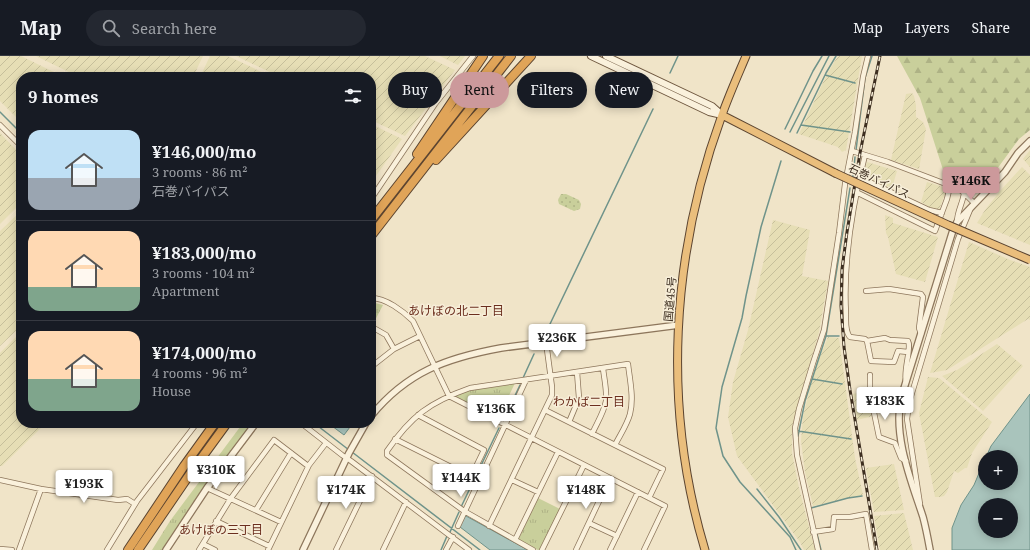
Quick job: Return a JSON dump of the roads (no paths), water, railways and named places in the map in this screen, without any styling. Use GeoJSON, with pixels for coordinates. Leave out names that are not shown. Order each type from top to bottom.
{"type":"FeatureCollection","features":[{"type":"Feature","properties":{"kind":"highway"},"geometry":{"type":"LineString","coordinates":[[376,212],[483,56]]}},
{"type":"Feature","properties":{"kind":"highway"},"geometry":{"type":"LineString","coordinates":[[376,213],[499,56]]}},
{"type":"Feature","properties":{"kind":"highway"},"geometry":{"type":"LineString","coordinates":[[376,230],[511,56]]}},
{"type":"Feature","properties":{"kind":"highway"},"geometry":{"type":"LineString","coordinates":[[399,201],[531,56]]}},
{"type":"Feature","properties":{"kind":"highway","name":"国道45号"},"geometry":{"type":"LineString","coordinates":[[705,550],[684,458],[678,394],[677,358],[679,325],[685,258],[694,210],[705,167],[722,115],[746,56]]}},
{"type":"Feature","properties":{"kind":"highway","name":"石巻バイパス"},"geometry":{"type":"LineString","coordinates":[[722,115],[834,173],[948,225],[1030,260]]}},
{"type":"Feature","properties":{"kind":"highway"},"geometry":{"type":"LineString","coordinates":[[128,550],[211,428]]}},
{"type":"Feature","properties":{"kind":"highway"},"geometry":{"type":"LineString","coordinates":[[138,550],[184,482],[223,428]]}},
{"type":"Feature","properties":{"kind":"main road"},"geometry":{"type":"LineString","coordinates":[[591,56],[709,112],[722,115]]}},
{"type":"Feature","properties":{"kind":"main road"},"geometry":{"type":"LineString","coordinates":[[606,56],[712,106],[722,115]]}},
{"type":"Feature","properties":{"kind":"street"},"geometry":{"type":"LineString","coordinates":[[376,192],[435,104],[474,56]]}},
{"type":"Feature","properties":{"kind":"street"},"geometry":{"type":"LineString","coordinates":[[818,550],[797,455],[795,428],[812,363],[824,330],[845,184],[852,151],[863,77],[868,56]]}},
{"type":"Feature","properties":{"kind":"street"},"geometry":{"type":"LineString","coordinates":[[0,125],[16,141]]}},
{"type":"Feature","properties":{"kind":"street"},"geometry":{"type":"LineString","coordinates":[[930,550],[920,510],[908,473],[898,415],[901,398],[953,230],[957,222],[1005,172],[1018,153],[1030,141]]}},
{"type":"Feature","properties":{"kind":"street"},"geometry":{"type":"LineString","coordinates":[[852,151],[888,162],[958,189],[964,193],[973,204]]}},
{"type":"Feature","properties":{"kind":"street"},"geometry":{"type":"LineString","coordinates":[[865,155],[859,177],[849,233],[846,262],[846,325],[848,336],[865,339],[867,341],[885,338],[890,340],[908,341],[908,352],[904,372],[906,382]]}},
{"type":"Feature","properties":{"kind":"street"},"geometry":{"type":"LineString","coordinates":[[859,177],[929,210],[942,213]]}},
{"type":"Feature","properties":{"kind":"street"},"geometry":{"type":"LineString","coordinates":[[856,192],[936,231],[950,186]]}},
{"type":"Feature","properties":{"kind":"street"},"geometry":{"type":"LineString","coordinates":[[957,222],[957,214],[963,200],[964,193]]}},
{"type":"Feature","properties":{"kind":"street"},"geometry":{"type":"LineString","coordinates":[[920,510],[920,499],[907,419],[909,403],[958,239],[973,204]]}},
{"type":"Feature","properties":{"kind":"street"},"geometry":{"type":"LineString","coordinates":[[866,291],[889,289],[921,294],[923,297],[919,328],[921,334]]}},
{"type":"Feature","properties":{"kind":"street"},"geometry":{"type":"LineString","coordinates":[[376,299],[384,301],[407,315],[413,322],[449,396],[665,506],[644,550]]}},
{"type":"Feature","properties":{"kind":"street"},"geometry":{"type":"LineString","coordinates":[[376,411],[395,391],[414,377],[434,366],[454,358],[475,353],[546,342],[679,325]]}},
{"type":"Feature","properties":{"kind":"street"},"geometry":{"type":"LineString","coordinates":[[376,330],[386,335],[394,349]]}},
{"type":"Feature","properties":{"kind":"street"},"geometry":{"type":"LineString","coordinates":[[376,363],[394,349],[420,336]]}},
{"type":"Feature","properties":{"kind":"street"},"geometry":{"type":"LineString","coordinates":[[867,341],[871,360],[875,362],[894,362],[898,351],[908,352]]}},
{"type":"Feature","properties":{"kind":"street"},"geometry":{"type":"LineString","coordinates":[[490,526],[552,395],[546,342]]}},
{"type":"Feature","properties":{"kind":"street"},"geometry":{"type":"LineString","coordinates":[[533,550],[464,511],[387,455],[387,451],[402,430],[418,415],[436,402],[470,388],[628,364],[631,407],[629,416],[615,445]]}},
{"type":"Feature","properties":{"kind":"street"},"geometry":{"type":"LineString","coordinates":[[592,434],[602,413],[606,400],[602,368]]}},
{"type":"Feature","properties":{"kind":"street"},"geometry":{"type":"LineString","coordinates":[[569,422],[579,398],[577,372]]}},
{"type":"Feature","properties":{"kind":"street"},"geometry":{"type":"LineString","coordinates":[[870,375],[870,393],[879,437],[895,443],[901,458],[906,461]]}},
{"type":"Feature","properties":{"kind":"street"},"geometry":{"type":"LineString","coordinates":[[458,526],[526,380]]}},
{"type":"Feature","properties":{"kind":"street"},"geometry":{"type":"LineString","coordinates":[[546,410],[663,469],[649,498]]}},
{"type":"Feature","properties":{"kind":"street"},"geometry":{"type":"LineString","coordinates":[[395,439],[471,477],[484,450],[418,415]]}},
{"type":"Feature","properties":{"kind":"street"},"geometry":{"type":"LineString","coordinates":[[107,550],[135,504],[192,428]]}},
{"type":"Feature","properties":{"kind":"street"},"geometry":{"type":"LineString","coordinates":[[166,550],[207,488],[252,428]]}},
{"type":"Feature","properties":{"kind":"street"},"geometry":{"type":"LineString","coordinates":[[307,428],[326,443],[348,456],[469,550]]}},
{"type":"Feature","properties":{"kind":"street"},"geometry":{"type":"LineString","coordinates":[[303,550],[352,446],[363,428]]}},
{"type":"Feature","properties":{"kind":"street"},"geometry":{"type":"LineString","coordinates":[[199,550],[231,498],[274,440],[308,466]]}},
{"type":"Feature","properties":{"kind":"street"},"geometry":{"type":"LineString","coordinates":[[216,521],[268,548],[308,466],[326,443]]}},
{"type":"Feature","properties":{"kind":"street"},"geometry":{"type":"LineString","coordinates":[[515,540],[558,452]]}},
{"type":"Feature","properties":{"kind":"street"},"geometry":{"type":"LineString","coordinates":[[256,510],[291,453]]}},
{"type":"Feature","properties":{"kind":"street"},"geometry":{"type":"LineString","coordinates":[[542,550],[584,465]]}},
{"type":"Feature","properties":{"kind":"street"},"geometry":{"type":"LineString","coordinates":[[336,550],[372,476]]}},
{"type":"Feature","properties":{"kind":"street"},"geometry":{"type":"LineString","coordinates":[[576,550],[610,478]]}},
{"type":"Feature","properties":{"kind":"street"},"geometry":{"type":"LineString","coordinates":[[0,480],[41,489],[118,500],[127,499],[135,504]]}},
{"type":"Feature","properties":{"kind":"street"},"geometry":{"type":"LineString","coordinates":[[512,480],[538,492]]}},
{"type":"Feature","properties":{"kind":"street"},"geometry":{"type":"LineString","coordinates":[[207,488],[280,522]]}},
{"type":"Feature","properties":{"kind":"street"},"geometry":{"type":"LineString","coordinates":[[0,549],[20,549],[41,489]]}},
{"type":"Feature","properties":{"kind":"street"},"geometry":{"type":"LineString","coordinates":[[610,550],[638,492]]}},
{"type":"Feature","properties":{"kind":"street"},"geometry":{"type":"LineString","coordinates":[[383,550],[406,502]]}},
{"type":"Feature","properties":{"kind":"street"},"geometry":{"type":"LineString","coordinates":[[815,531],[833,529],[834,517],[850,517],[866,514],[872,550]]}},
{"type":"Feature","properties":{"kind":"street"},"geometry":{"type":"LineString","coordinates":[[589,523],[617,536]]}},
{"type":"Feature","properties":{"kind":"street"},"geometry":{"type":"LineString","coordinates":[[446,550],[453,537]]}},
{"type":"Feature","properties":{"kind":"street"},"geometry":{"type":"LineString","coordinates":[[203,544],[216,550]]}},
{"type":"Feature","properties":{"kind":"water"},"geometry":{"type":"Polygon","coordinates":[[[1030,394],[1030,550],[952,550],[952,528],[961,505],[974,485],[978,476],[978,490],[1018,490],[1018,450],[989,450],[1030,394]]]}},
{"type":"Feature","properties":{"kind":"water"},"geometry":{"type":"Polygon","coordinates":[[[335,428],[349,428],[344,435],[335,428]]]}},
{"type":"Feature","properties":{"kind":"water"},"geometry":{"type":"Polygon","coordinates":[[[464,516],[528,550],[490,550],[460,527],[464,516]]]}},
{"type":"Feature","properties":{"kind":"waterway"},"geometry":{"type":"LineString","coordinates":[[670,73],[678,56]]}},
{"type":"Feature","properties":{"kind":"waterway"},"geometry":{"type":"LineString","coordinates":[[785,129],[813,71],[822,56]]}},
{"type":"Feature","properties":{"kind":"waterway"},"geometry":{"type":"LineString","coordinates":[[790,132],[829,56]]}},
{"type":"Feature","properties":{"kind":"waterway"},"geometry":{"type":"LineString","coordinates":[[797,133],[826,73],[836,56]]}},
{"type":"Feature","properties":{"kind":"waterway"},"geometry":{"type":"LineString","coordinates":[[856,150],[865,78],[872,56]]}},
{"type":"Feature","properties":{"kind":"waterway"},"geometry":{"type":"LineString","coordinates":[[825,75],[855,83]]}},
{"type":"Feature","properties":{"kind":"waterway"},"geometry":{"type":"LineString","coordinates":[[550,324],[653,109]]}},
{"type":"Feature","properties":{"kind":"waterway"},"geometry":{"type":"LineString","coordinates":[[0,112],[16,128]]}},
{"type":"Feature","properties":{"kind":"waterway"},"geometry":{"type":"LineString","coordinates":[[801,125],[850,132]]}},
{"type":"Feature","properties":{"kind":"waterway"},"geometry":{"type":"LineString","coordinates":[[853,177],[855,157]]}},
{"type":"Feature","properties":{"kind":"waterway"},"geometry":{"type":"LineString","coordinates":[[781,161],[761,227],[742,318],[722,387],[716,428],[723,456],[740,482],[790,537],[796,550]]}},
{"type":"Feature","properties":{"kind":"waterway"},"geometry":{"type":"LineString","coordinates":[[798,436],[805,401],[826,336],[850,188]]}},
{"type":"Feature","properties":{"kind":"waterway"},"geometry":{"type":"LineString","coordinates":[[826,336],[839,336]]}},
{"type":"Feature","properties":{"kind":"waterway"},"geometry":{"type":"LineString","coordinates":[[523,378],[534,354]]}},
{"type":"Feature","properties":{"kind":"waterway"},"geometry":{"type":"LineString","coordinates":[[812,379],[842,384]]}},
{"type":"Feature","properties":{"kind":"waterway"},"geometry":{"type":"LineString","coordinates":[[503,421],[520,385]]}},
{"type":"Feature","properties":{"kind":"waterway"},"geometry":{"type":"LineString","coordinates":[[320,428],[349,450]]}},
{"type":"Feature","properties":{"kind":"waterway"},"geometry":{"type":"LineString","coordinates":[[461,507],[499,428]]}},
{"type":"Feature","properties":{"kind":"waterway"},"geometry":{"type":"LineString","coordinates":[[798,431],[851,439]]}},
{"type":"Feature","properties":{"kind":"waterway"},"geometry":{"type":"LineString","coordinates":[[352,452],[480,550]]}},
{"type":"Feature","properties":{"kind":"waterway"},"geometry":{"type":"LineString","coordinates":[[757,489],[779,517],[801,550]]}},
{"type":"Feature","properties":{"kind":"waterway"},"geometry":{"type":"LineString","coordinates":[[811,508],[848,498],[862,496]]}},
{"type":"Feature","properties":{"kind":"waterway"},"geometry":{"type":"LineString","coordinates":[[450,532],[459,512]]}},
{"type":"Feature","properties":{"kind":"waterway"},"geometry":{"type":"LineString","coordinates":[[817,534],[821,550]]}},
{"type":"Feature","properties":{"kind":"waterway"},"geometry":{"type":"LineString","coordinates":[[441,550],[447,536]]}},
{"type":"Feature","properties":{"kind":"railway"},"geometry":{"type":"LineString","coordinates":[[877,550],[850,390],[844,347],[841,306],[842,269],[847,232],[860,153],[880,56]]}},
{"type":"Feature","properties":{"kind":"district","name":"あけぼの北二丁目"},"geometry":{"type":"Point","coordinates":[456,311]}},
{"type":"Feature","properties":{"kind":"district","name":"わかば二丁目"},"geometry":{"type":"Point","coordinates":[589,402]}},
{"type":"Feature","properties":{"kind":"district","name":"あけぼの三丁目"},"geometry":{"type":"Point","coordinates":[221,530]}}]}
